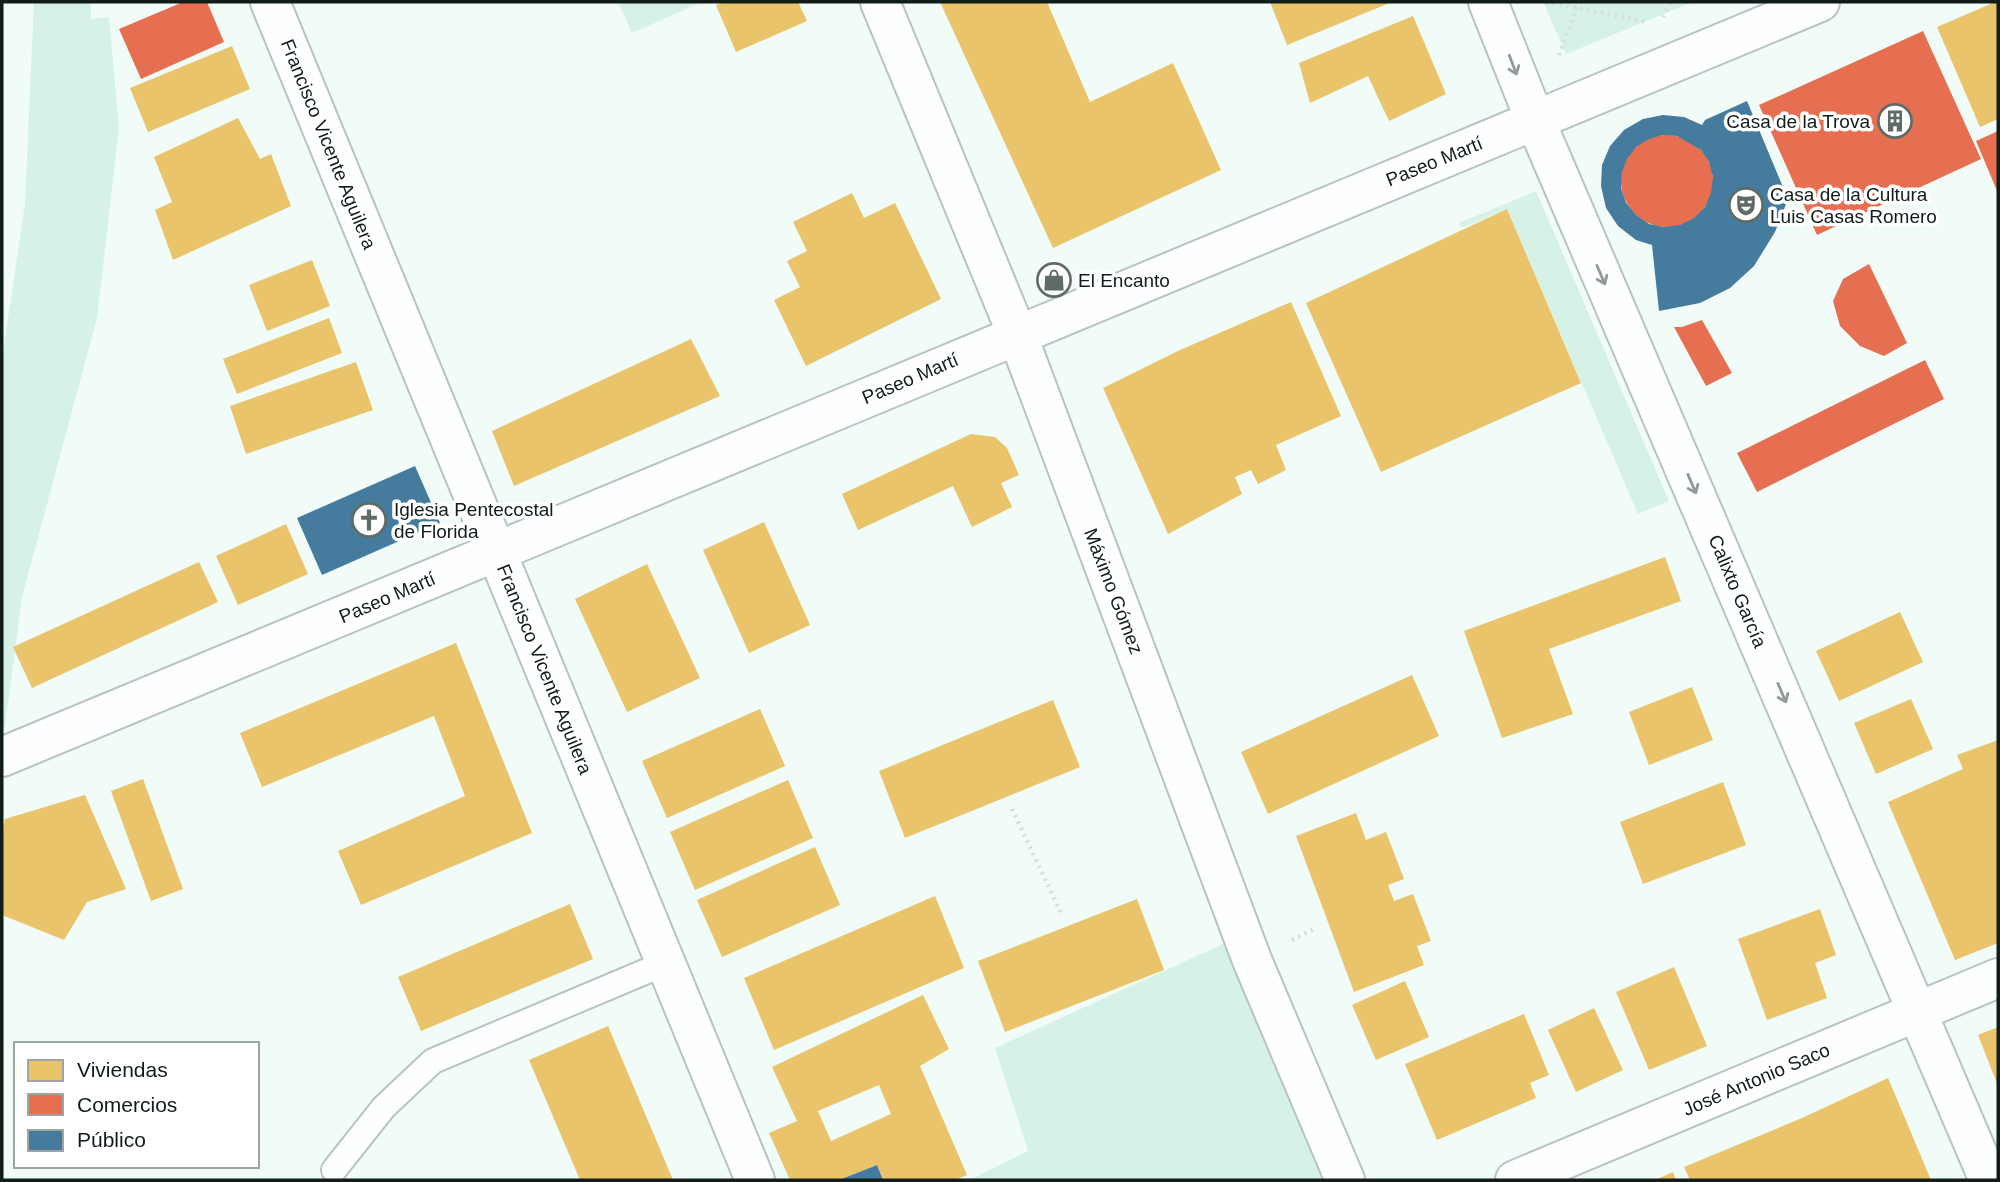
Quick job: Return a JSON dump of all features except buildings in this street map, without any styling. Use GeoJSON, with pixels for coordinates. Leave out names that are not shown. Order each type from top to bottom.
{"type":"FeatureCollection","features":[{"type":"Feature","properties":{"kind":"street","name":"Francisco Vicente Aguilera"},"geometry":{"type":"LineString","coordinates":[[270,2],[755,1180]]}},
{"type":"Feature","properties":{"kind":"street","name":"Máximo Gómez"},"geometry":{"type":"LineString","coordinates":[[880,2],[1017,334],[1252,960],[1345,1180]]}},
{"type":"Feature","properties":{"kind":"street","name":"Calixto García"},"geometry":{"type":"LineString","coordinates":[[1488,2],[1535,120],[1989,1180]]}},
{"type":"Feature","properties":{"kind":"street","name":"Paseo Martí"},"geometry":{"type":"LineString","coordinates":[[2,757],[1820,2]]}},
{"type":"Feature","properties":{"kind":"street","name":"José Antonio Saco"},"geometry":{"type":"LineString","coordinates":[[1514,1180],[1998,978]]}},
{"type":"Feature","properties":{"kind":"lane"},"geometry":{"type":"LineString","coordinates":[[334,1170],[384,1107],[433,1061],[666,963]]}},
{"type":"Feature","properties":{"kind":"path"},"geometry":{"type":"LineString","coordinates":[[1546,2],[1659,24],[1670,2]]}},
{"type":"Feature","properties":{"kind":"path"},"geometry":{"type":"LineString","coordinates":[[1012,809],[1061,913]]}},
{"type":"Feature","properties":{"kind":"green space"},"geometry":{"type":"Polygon","coordinates":[[[34,2],[91,2],[91,19],[109,17],[119,128],[97,318],[22,597],[5,727],[2,728],[2,359],[25,204],[34,2]]]}},
{"type":"Feature","properties":{"kind":"green space"},"geometry":{"type":"Polygon","coordinates":[[[618,2],[702,2],[632,33],[618,2]]]}},
{"type":"Feature","properties":{"kind":"green space"},"geometry":{"type":"Polygon","coordinates":[[[1543,2],[1693,2],[1566,54],[1543,2]]]}},
{"type":"Feature","properties":{"kind":"green space"},"geometry":{"type":"Polygon","coordinates":[[[1536,191],[1669,501],[1638,514],[1507,209],[1461,228],[1459,223],[1536,191]]]}},
{"type":"Feature","properties":{"kind":"green space"},"geometry":{"type":"Polygon","coordinates":[[[1243,935],[1345,1180],[969,1180],[1028,1151],[995,1048],[1243,935]]]}},
{"type":"Feature","properties":{"kind":"place","name":"Casa de la Trova"},"geometry":{"type":"Point","coordinates":[1895,121]}},
{"type":"Feature","properties":{"kind":"place","name":"Casa de la Cultura Luis Casas Romero"},"geometry":{"type":"Point","coordinates":[1746,205]}},
{"type":"Feature","properties":{"kind":"place","name":"El Encanto"},"geometry":{"type":"Point","coordinates":[1054,280]}},
{"type":"Feature","properties":{"kind":"place","name":"Iglesia Pentecostal de Florida"},"geometry":{"type":"Point","coordinates":[369,520]}}]}
